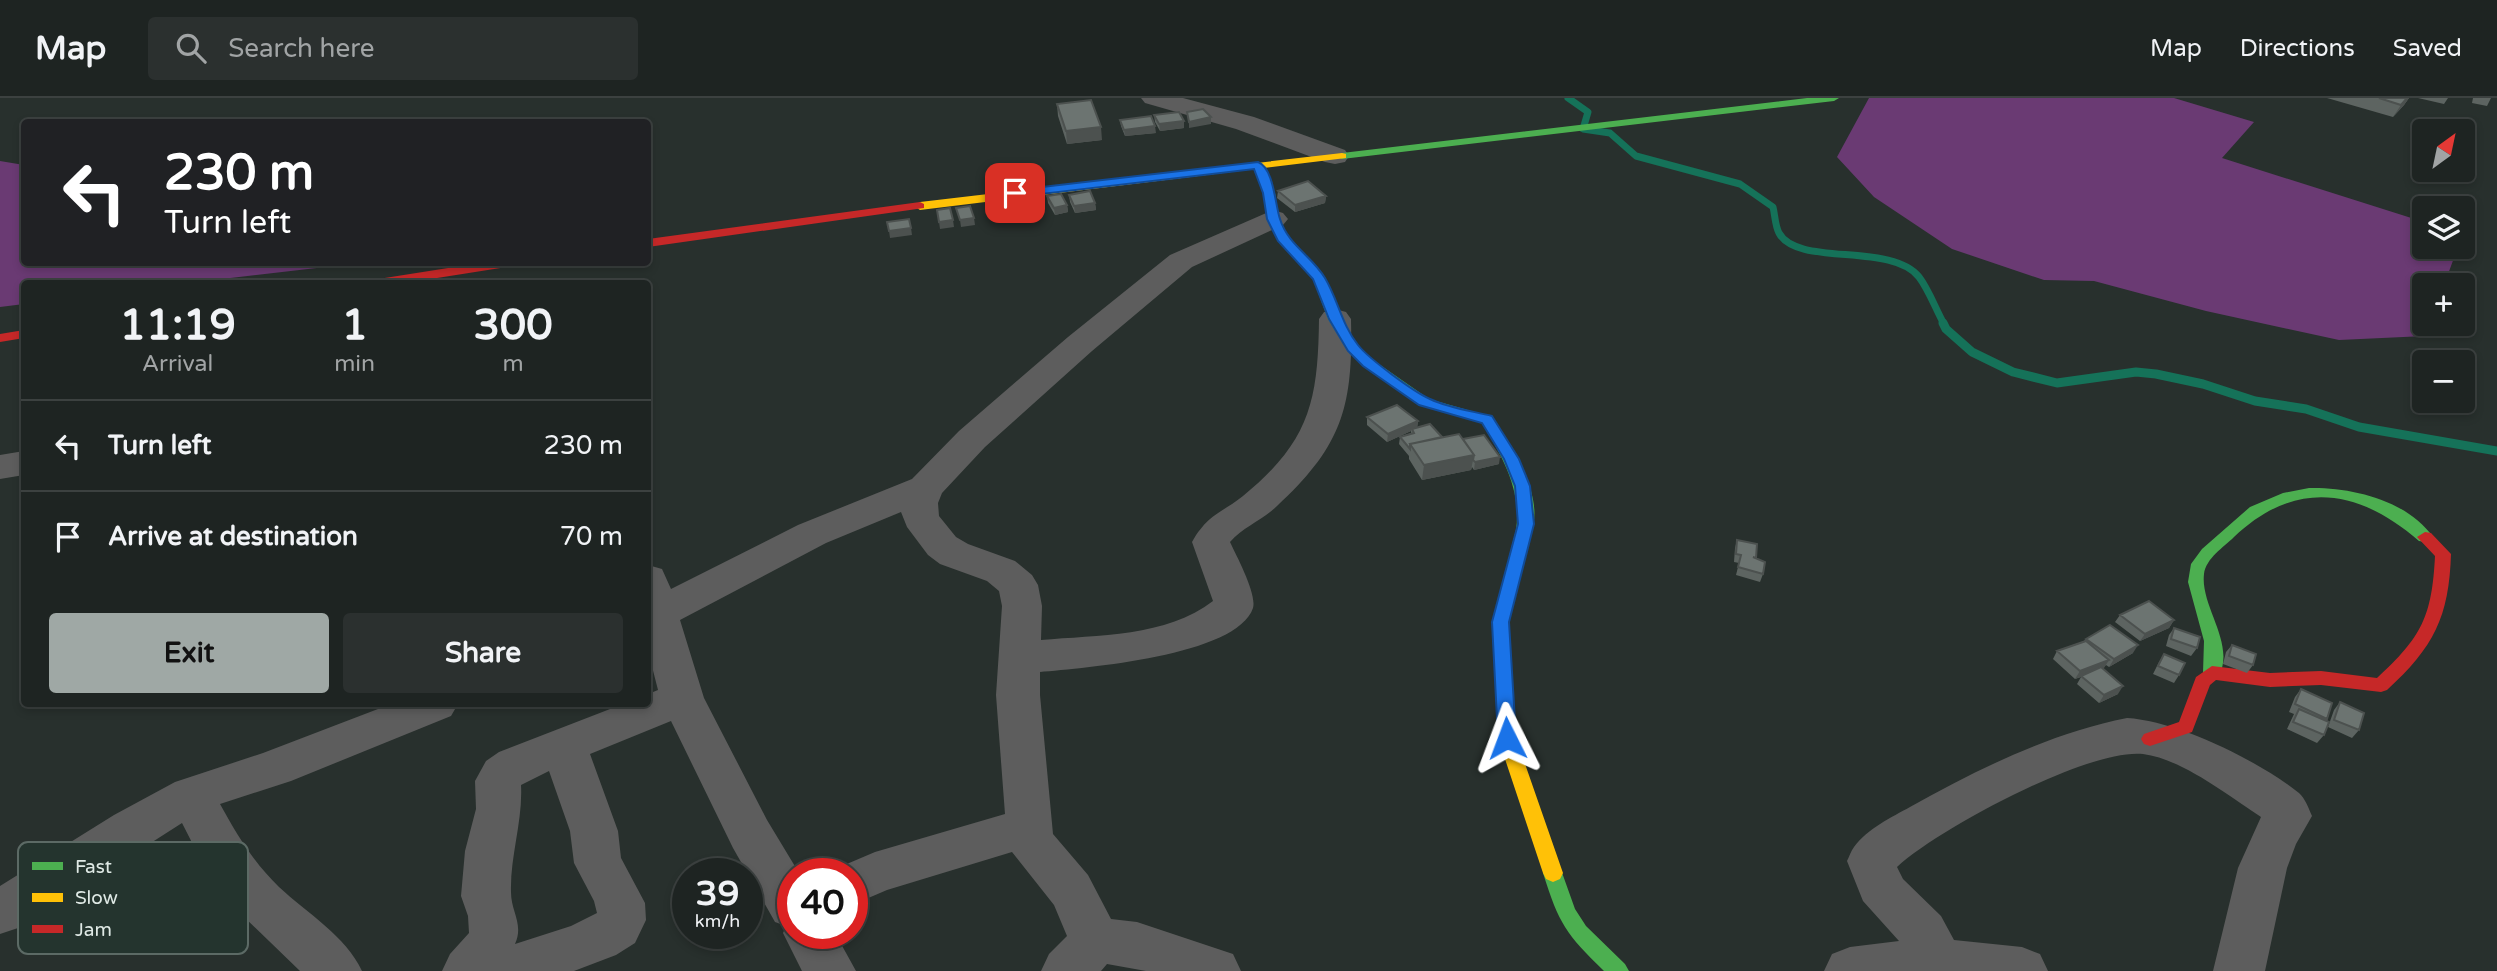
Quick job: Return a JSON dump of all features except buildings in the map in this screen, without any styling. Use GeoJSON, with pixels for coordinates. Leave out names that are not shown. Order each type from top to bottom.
{"type":"FeatureCollection","features":[{"type":"Feature","properties":{"kind":"street"},"geometry":{"type":"LineString","coordinates":[[1154,98],[1245,123],[1335,156]]}},
{"type":"Feature","properties":{"kind":"street"},"geometry":{"type":"LineString","coordinates":[[651,243],[1029,192],[1634,123],[1742,104],[1834,98]]}},
{"type":"Feature","properties":{"kind":"street"},"geometry":{"type":"LineString","coordinates":[[1258,165],[1269,193],[1273,219],[1284,241],[1319,278],[1335,319],[1353,348],[1368,363],[1424,402],[1487,420],[1512,459],[1522,486],[1526,524],[1500,622],[1507,738],[1566,913],[1579,933],[1618,971]]}},
{"type":"Feature","properties":{"kind":"street"},"geometry":{"type":"LineString","coordinates":[[1215,971],[1137,945],[1080,955],[1068,885],[1050,862],[1037,851],[1030,839],[1018,695],[1022,606],[1018,585],[1001,571],[954,554],[942,546],[920,519],[919,503],[925,488],[972,439],[1080,344],[1181,261],[1273,219]]}},
{"type":"Feature","properties":{"kind":"street"},"geometry":{"type":"LineString","coordinates":[[398,280],[487,266]]}},
{"type":"Feature","properties":{"kind":"street"},"geometry":{"type":"LineString","coordinates":[[1019,658],[1145,643],[1189,632],[1225,616],[1233,607],[1233,596],[1211,542],[1225,523],[1252,508],[1294,468],[1326,417],[1335,370],[1335,319]]}},
{"type":"Feature","properties":{"kind":"street"},"geometry":{"type":"LineString","coordinates":[[0,338],[21,334]]}},
{"type":"Feature","properties":{"kind":"street"},"geometry":{"type":"LineString","coordinates":[[0,467],[21,464]]}},
{"type":"Feature","properties":{"kind":"street"},"geometry":{"type":"LineString","coordinates":[[777,880],[750,834],[682,698],[652,604],[811,534],[925,488]]}},
{"type":"Feature","properties":{"kind":"street"},"geometry":{"type":"LineString","coordinates":[[2150,739],[2186,727],[2202,682],[2212,673],[2213,642],[2206,611],[2194,583],[2199,564],[2241,522],[2266,504],[2303,493],[2335,492],[2384,505],[2414,526],[2443,554],[2443,579],[2435,615],[2419,650],[2381,685],[2320,678],[2270,680],[2212,673]]}},
{"type":"Feature","properties":{"kind":"street"},"geometry":{"type":"LineString","coordinates":[[468,971],[486,951],[494,935],[493,916],[486,896],[486,874],[499,809],[498,781],[508,769],[682,698]]}},
{"type":"Feature","properties":{"kind":"street"},"geometry":{"type":"LineString","coordinates":[[110,842],[191,795],[275,768],[428,707]]}},
{"type":"Feature","properties":{"kind":"street"},"geometry":{"type":"LineString","coordinates":[[1939,962],[1922,931],[1884,894],[1875,879],[1871,861],[1882,847],[1913,828],[2054,757],[2127,736],[2150,739],[2192,753],[2285,808],[2289,816],[2276,832],[2268,856],[2239,971]]}},
{"type":"Feature","properties":{"kind":"street"},"geometry":{"type":"LineString","coordinates":[[506,971],[600,937],[616,929],[620,921],[621,910],[614,889],[599,864],[595,834],[569,769],[566,744]]}},
{"type":"Feature","properties":{"kind":"street"},"geometry":{"type":"LineString","coordinates":[[191,795],[216,842]]}},
{"type":"Feature","properties":{"kind":"street"},"geometry":{"type":"LineString","coordinates":[[868,876],[1030,827]]}},
{"type":"Feature","properties":{"kind":"street"},"geometry":{"type":"LineString","coordinates":[[248,887],[336,971]]}},
{"type":"Feature","properties":{"kind":"street"},"geometry":{"type":"LineString","coordinates":[[0,912],[18,901]]}},
{"type":"Feature","properties":{"kind":"street"},"geometry":{"type":"LineString","coordinates":[[817,949],[830,971]]}},
{"type":"Feature","properties":{"kind":"street"},"geometry":{"type":"LineString","coordinates":[[1850,971],[1905,961],[2022,971]]}},
{"type":"Feature","properties":{"kind":"shaded area"},"geometry":{"type":"Polygon","coordinates":[[[1869,98],[2174,98],[2254,122],[2222,158],[2412,218],[2412,259],[2454,259],[2448,273],[2412,273],[2412,336],[2425,336],[2339,340],[2206,311],[2094,281],[2044,280],[1952,249],[1874,197],[1837,157],[1869,98]]]}},
{"type":"Feature","properties":{"kind":"shaded area"},"geometry":{"type":"Polygon","coordinates":[[[0,161],[21,164],[21,266],[334,266],[214,280],[21,280],[21,304],[0,307],[0,161]]]}},
{"type":"Feature","properties":{"kind":"waterway"},"geometry":{"type":"LineString","coordinates":[[1568,98],[1588,112],[1583,129],[1610,133],[1636,156],[1740,184],[1773,207],[1779,233],[1789,243],[1824,253],[1888,260],[1906,266],[1923,282],[1944,324]]}},
{"type":"Feature","properties":{"kind":"waterway"},"geometry":{"type":"LineString","coordinates":[[1943,323],[1946,329],[1972,352],[2013,372],[2057,383],[2136,372],[2156,374],[2203,384],[2255,401],[2306,409],[2359,427],[2497,451]]}},
{"type":"Feature","properties":{"kind":"traffic: fast"},"geometry":{"type":"LineString","coordinates":[[1342,156],[1834,98]]}},
{"type":"Feature","properties":{"kind":"traffic: fast"},"geometry":{"type":"LineString","coordinates":[[1258,165],[1269,193],[1273,219],[1284,241],[1319,278],[1335,319],[1353,348],[1368,363],[1424,402],[1487,420],[1510,458],[1522,487],[1526,516],[1524,530]]}},
{"type":"Feature","properties":{"kind":"traffic: fast"},"geometry":{"type":"LineString","coordinates":[[2212,673],[2213,641],[2198,591],[2196,572],[2204,557],[2256,510],[2288,497],[2309,493],[2351,496],[2390,511],[2425,537]]}},
{"type":"Feature","properties":{"kind":"traffic: fast"},"geometry":{"type":"LineString","coordinates":[[1553,873],[1566,913],[1579,933],[1618,971]]}},
{"type":"Feature","properties":{"kind":"traffic: slow"},"geometry":{"type":"LineString","coordinates":[[920,206],[1342,156]]}},
{"type":"Feature","properties":{"kind":"traffic: slow"},"geometry":{"type":"LineString","coordinates":[[1524,530],[1500,622],[1507,738],[1553,873]]}},
{"type":"Feature","properties":{"kind":"traffic: jam"},"geometry":{"type":"LineString","coordinates":[[651,243],[920,206]]}},
{"type":"Feature","properties":{"kind":"traffic: jam"},"geometry":{"type":"LineString","coordinates":[[398,280],[487,266]]}},
{"type":"Feature","properties":{"kind":"traffic: jam"},"geometry":{"type":"LineString","coordinates":[[0,338],[21,334]]}},
{"type":"Feature","properties":{"kind":"traffic: jam"},"geometry":{"type":"LineString","coordinates":[[2150,739],[2186,727],[2202,682],[2212,673],[2270,680],[2321,678],[2381,685],[2422,642],[2436,613],[2443,554],[2425,537]]}},
{"type":"Feature","properties":{"kind":"route"},"geometry":{"type":"LineString","coordinates":[[1015,193],[1258,165],[1269,193],[1273,219],[1284,241],[1319,278],[1326,290],[1335,319],[1353,348],[1368,363],[1424,402],[1487,420],[1512,459],[1522,486],[1526,524],[1500,622],[1507,738]]}}]}
